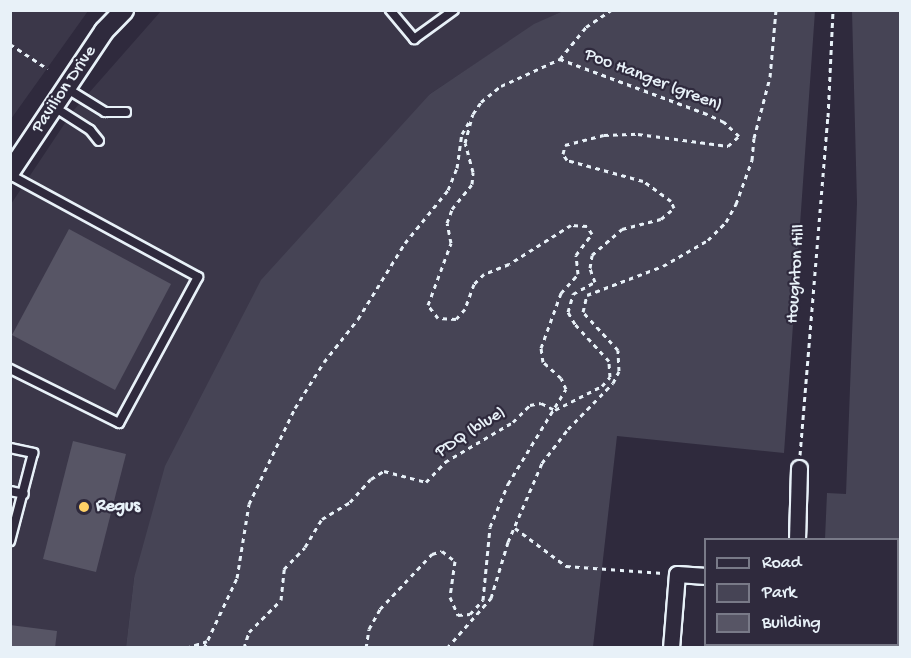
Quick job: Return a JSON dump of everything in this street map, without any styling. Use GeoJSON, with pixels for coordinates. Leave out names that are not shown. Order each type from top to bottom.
{"type":"FeatureCollection","features":[{"type":"Feature","properties":{"kind":"street","name":"Pavilion Drive"},"geometry":{"type":"LineString","coordinates":[[10,173],[104,31],[124,10]]}},
{"type":"Feature","properties":{"kind":"street"},"geometry":{"type":"LineString","coordinates":[[797,538],[799,468]]}},
{"type":"Feature","properties":{"kind":"street"},"geometry":{"type":"LineString","coordinates":[[671,648],[677,574],[704,576]]}},
{"type":"Feature","properties":{"kind":"lane"},"geometry":{"type":"LineString","coordinates":[[390,10],[414,39],[454,10]]}},
{"type":"Feature","properties":{"kind":"lane"},"geometry":{"type":"LineString","coordinates":[[66,88],[105,112],[126,112]]}},
{"type":"Feature","properties":{"kind":"lane"},"geometry":{"type":"LineString","coordinates":[[54,107],[90,130],[99,141]]}},
{"type":"Feature","properties":{"kind":"lane"},"geometry":{"type":"LineString","coordinates":[[10,173],[198,277],[119,423],[10,369]]}},
{"type":"Feature","properties":{"kind":"lane"},"geometry":{"type":"LineString","coordinates":[[10,448],[33,453],[10,541]]}},
{"type":"Feature","properties":{"kind":"lane"},"geometry":{"type":"LineString","coordinates":[[10,491],[24,494]]}},
{"type":"Feature","properties":{"kind":"path"},"geometry":{"type":"LineString","coordinates":[[204,648],[237,578],[249,504],[296,408],[324,362],[358,319],[405,243],[448,190],[457,168],[462,134],[473,114],[481,102],[501,86],[560,59],[586,27],[611,10]]}},
{"type":"Feature","properties":{"kind":"path"},"geometry":{"type":"LineString","coordinates":[[447,648],[487,605],[515,528],[542,464],[568,429],[613,383],[619,371],[618,350],[583,312],[587,295],[663,266],[708,240],[726,222],[736,204],[752,160],[754,138],[770,77],[776,10]]}},
{"type":"Feature","properties":{"kind":"path","name":"Houghton Hill"},"geometry":{"type":"LineString","coordinates":[[799,468],[828,117],[833,10]]}},
{"type":"Feature","properties":{"kind":"path"},"geometry":{"type":"LineString","coordinates":[[10,44],[48,69]]}},
{"type":"Feature","properties":{"kind":"path","name":"Poo Hanger (green)"},"geometry":{"type":"LineString","coordinates":[[555,410],[602,387],[610,377],[609,361],[575,324],[568,312],[570,298],[595,282],[590,268],[592,255],[622,229],[661,219],[674,208],[671,201],[643,181],[567,160],[563,154],[565,145],[604,135],[638,134],[729,146],[739,136],[715,118],[560,59]]}},
{"type":"Feature","properties":{"kind":"path"},"geometry":{"type":"LineString","coordinates":[[366,648],[369,629],[380,609],[432,554],[442,551],[455,561],[449,590],[458,615],[470,614],[479,605],[485,585],[490,527],[508,484],[555,410],[566,384],[543,362],[542,342],[561,293],[578,274],[576,255],[592,234],[587,226],[564,229],[508,264],[484,274],[474,284],[465,309],[456,319],[438,318],[428,305],[451,243],[447,223],[452,209],[472,184],[473,172],[465,143],[473,114]]}},
{"type":"Feature","properties":{"kind":"path","name":"PDQ (blue)"},"geometry":{"type":"LineString","coordinates":[[244,648],[249,632],[281,600],[284,569],[305,547],[322,519],[350,502],[380,472],[398,472],[418,483],[426,482],[445,462],[510,424],[530,405],[541,403],[555,410]]}},
{"type":"Feature","properties":{"kind":"path"},"geometry":{"type":"LineString","coordinates":[[515,528],[566,566],[677,574]]}},
{"type":"Feature","properties":{"kind":"path"},"geometry":{"type":"LineString","coordinates":[[186,648],[207,641]]}},
{"type":"Feature","properties":{"kind":"path"},"geometry":{"type":"LineString","coordinates":[[382,648],[399,648]]}},
{"type":"Feature","properties":{"kind":"shaded area"},"geometry":{"type":"Polygon","coordinates":[[[10,11],[88,11],[11,119],[10,11]]]}},
{"type":"Feature","properties":{"kind":"shaded area"},"geometry":{"type":"Polygon","coordinates":[[[161,11],[563,11],[534,25],[430,94],[134,578],[126,647],[11,648],[11,204],[73,111],[161,11]]]}},
{"type":"Feature","properties":{"kind":"green space"},"geometry":{"type":"Polygon","coordinates":[[[563,11],[815,11],[784,453],[617,436],[593,647],[126,647],[134,578],[165,466],[261,280],[430,94],[534,24],[563,11]]]}},
{"type":"Feature","properties":{"kind":"green space"},"geometry":{"type":"Polygon","coordinates":[[[852,11],[900,11],[900,647],[820,647],[899,646],[899,538],[825,538],[827,493],[846,494],[857,203],[852,11]]]}},
{"type":"Feature","properties":{"kind":"building"},"geometry":{"type":"Polygon","coordinates":[[[69,229],[171,284],[115,390],[12,335],[69,229]]]}},
{"type":"Feature","properties":{"kind":"building","name":"Regus"},"geometry":{"type":"Polygon","coordinates":[[[73,441],[126,454],[96,572],[43,559],[73,441]]]}},
{"type":"Feature","properties":{"kind":"building"},"geometry":{"type":"Polygon","coordinates":[[[10,625],[57,631],[55,648],[10,648],[10,625]]]}},
{"type":"Feature","properties":{"kind":"place","name":"Regus"},"geometry":{"type":"Point","coordinates":[84,507]}}]}
